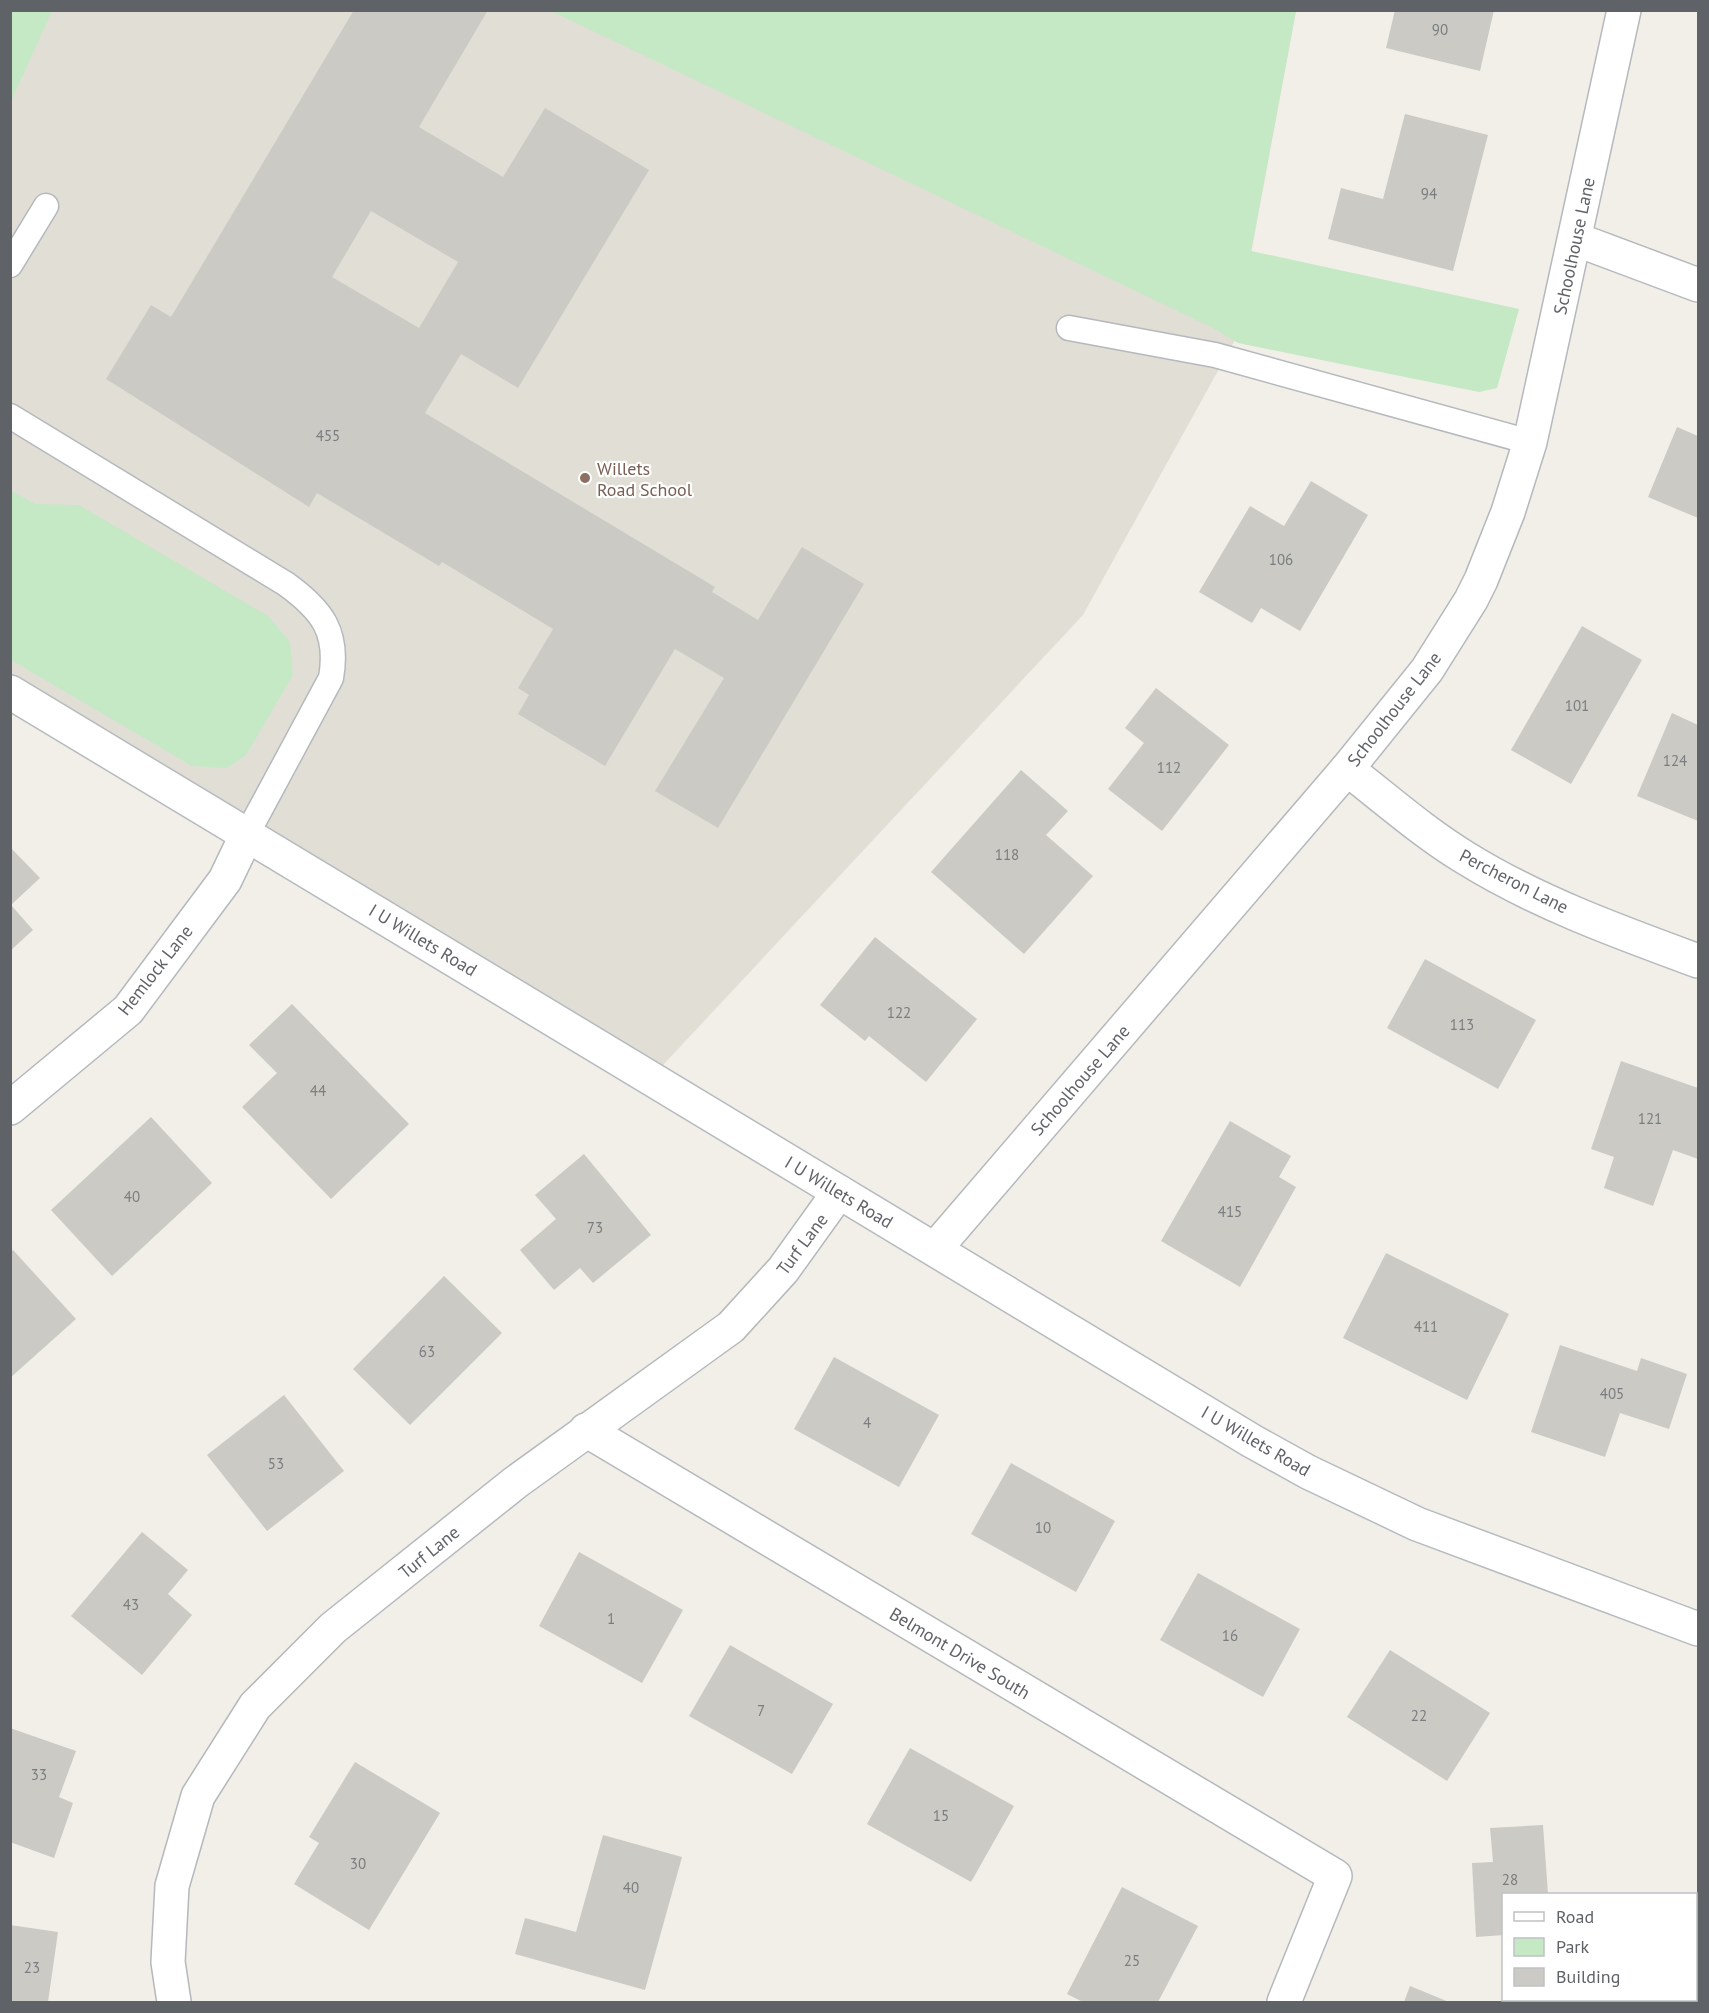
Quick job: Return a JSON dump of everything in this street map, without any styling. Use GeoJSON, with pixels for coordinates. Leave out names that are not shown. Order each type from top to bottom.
{"type":"FeatureCollection","features":[{"type":"Feature","properties":{"kind":"street","name":"Schoolhouse Lane"},"geometry":{"type":"LineString","coordinates":[[935,1250],[1347,769],[1427,670],[1471,600],[1485,573],[1508,512],[1530,441],[1624,10]]}},
{"type":"Feature","properties":{"kind":"street"},"geometry":{"type":"LineString","coordinates":[[1575,239],[1698,285]]}},
{"type":"Feature","properties":{"kind":"street","name":"I U Willets Road"},"geometry":{"type":"LineString","coordinates":[[10,692],[935,1250],[1308,1472],[1427,1528],[1698,1629]]}},
{"type":"Feature","properties":{"kind":"street","name":"Percheron Lane"},"geometry":{"type":"LineString","coordinates":[[1347,769],[1437,839],[1496,876],[1576,913],[1698,961]]}},
{"type":"Feature","properties":{"kind":"street","name":"Hemlock Lane"},"geometry":{"type":"LineString","coordinates":[[10,1108],[128,1010],[225,880],[246,834]]}},
{"type":"Feature","properties":{"kind":"street","name":"Turf Lane"},"geometry":{"type":"LineString","coordinates":[[174,2002],[168,1962],[172,1886],[198,1796],[255,1706],[333,1628],[586,1430],[731,1327],[783,1270],[839,1192]]}},
{"type":"Feature","properties":{"kind":"street","name":"Belmont Drive South"},"geometry":{"type":"LineString","coordinates":[[586,1430],[1335,1876],[1284,2002]]}},
{"type":"Feature","properties":{"kind":"lane"},"geometry":{"type":"LineString","coordinates":[[10,265],[46,206]]}},
{"type":"Feature","properties":{"kind":"lane"},"geometry":{"type":"LineString","coordinates":[[1069,328],[1215,355],[1530,441]]}},
{"type":"Feature","properties":{"kind":"lane"},"geometry":{"type":"LineString","coordinates":[[10,416],[286,584],[306,598],[323,616],[335,655],[331,678],[246,834]]}},
{"type":"Feature","properties":{"kind":"shaded area","name":"Willets Road School"},"geometry":{"type":"Polygon","coordinates":[[[11,11],[1296,11],[1235,340],[1083,615],[651,1078],[11,690],[11,11]]]}},
{"type":"Feature","properties":{"kind":"green space"},"geometry":{"type":"Polygon","coordinates":[[[10,11],[52,11],[11,101],[10,11]]]}},
{"type":"Feature","properties":{"kind":"green space"},"geometry":{"type":"Polygon","coordinates":[[[551,11],[1296,11],[1251,251],[1519,309],[1497,388],[1479,392],[1238,343],[1211,327],[551,11]]]}},
{"type":"Feature","properties":{"kind":"green space"},"geometry":{"type":"Polygon","coordinates":[[[10,490],[35,504],[79,505],[268,616],[290,642],[293,675],[246,755],[227,768],[192,766],[11,660],[10,490]]]}},
{"type":"Feature","properties":{"kind":"building"},"geometry":{"type":"Polygon","coordinates":[[[354,10],[488,10],[419,127],[503,177],[545,108],[649,170],[518,388],[461,354],[425,413],[715,587],[712,592],[758,620],[802,547],[864,584],[718,828],[655,791],[724,678],[675,649],[605,766],[518,714],[529,695],[518,688],[553,629],[442,562],[439,566],[317,493],[309,507],[106,379],[151,305],[171,317],[354,10]],[[371,211],[332,277],[419,328],[458,262],[371,211]]]}},
{"type":"Feature","properties":{"kind":"building"},"geometry":{"type":"Polygon","coordinates":[[[1395,10],[1494,10],[1480,71],[1386,48],[1395,10]]]}},
{"type":"Feature","properties":{"kind":"building"},"geometry":{"type":"Polygon","coordinates":[[[1405,114],[1488,135],[1453,271],[1328,239],[1341,188],[1383,199],[1405,114]]]}},
{"type":"Feature","properties":{"kind":"building"},"geometry":{"type":"Polygon","coordinates":[[[1677,427],[1698,436],[1698,518],[1648,497],[1677,427]]]}},
{"type":"Feature","properties":{"kind":"building"},"geometry":{"type":"Polygon","coordinates":[[[1311,481],[1368,515],[1300,631],[1261,608],[1252,623],[1199,592],[1250,506],[1284,526],[1311,481]]]}},
{"type":"Feature","properties":{"kind":"building"},"geometry":{"type":"Polygon","coordinates":[[[1582,626],[1642,660],[1571,784],[1511,750],[1582,626]]]}},
{"type":"Feature","properties":{"kind":"building"},"geometry":{"type":"Polygon","coordinates":[[[1156,688],[1229,745],[1162,831],[1108,789],[1144,743],[1125,728],[1156,688]]]}},
{"type":"Feature","properties":{"kind":"building"},"geometry":{"type":"Polygon","coordinates":[[[1672,713],[1698,725],[1698,821],[1637,796],[1672,713]]]}},
{"type":"Feature","properties":{"kind":"building"},"geometry":{"type":"Polygon","coordinates":[[[1021,770],[1068,811],[1046,835],[1093,876],[1024,954],[931,872],[1021,770]]]}},
{"type":"Feature","properties":{"kind":"building"},"geometry":{"type":"Polygon","coordinates":[[[10,847],[40,878],[11,905],[33,930],[10,951],[10,847]]]}},
{"type":"Feature","properties":{"kind":"building"},"geometry":{"type":"Polygon","coordinates":[[[875,937],[977,1019],[926,1082],[869,1036],[865,1041],[820,1005],[875,937]]]}},
{"type":"Feature","properties":{"kind":"building"},"geometry":{"type":"Polygon","coordinates":[[[1425,959],[1536,1020],[1498,1089],[1387,1028],[1425,959]]]}},
{"type":"Feature","properties":{"kind":"building"},"geometry":{"type":"Polygon","coordinates":[[[292,1004],[409,1124],[331,1199],[242,1107],[277,1073],[249,1045],[292,1004]]]}},
{"type":"Feature","properties":{"kind":"building"},"geometry":{"type":"Polygon","coordinates":[[[1621,1061],[1698,1088],[1698,1159],[1673,1150],[1653,1206],[1604,1188],[1614,1157],[1591,1149],[1621,1061]]]}},
{"type":"Feature","properties":{"kind":"building"},"geometry":{"type":"Polygon","coordinates":[[[151,1117],[212,1183],[112,1276],[51,1210],[151,1117]]]}},
{"type":"Feature","properties":{"kind":"building"},"geometry":{"type":"Polygon","coordinates":[[[1230,1121],[1291,1156],[1279,1177],[1296,1187],[1240,1287],[1161,1241],[1230,1121]]]}},
{"type":"Feature","properties":{"kind":"building"},"geometry":{"type":"Polygon","coordinates":[[[584,1154],[651,1235],[593,1283],[580,1268],[554,1290],[520,1250],[556,1219],[535,1195],[584,1154]]]}},
{"type":"Feature","properties":{"kind":"building"},"geometry":{"type":"Polygon","coordinates":[[[13,1250],[76,1319],[10,1378],[10,1252],[13,1250]]]}},
{"type":"Feature","properties":{"kind":"building"},"geometry":{"type":"Polygon","coordinates":[[[1386,1253],[1509,1314],[1467,1400],[1343,1338],[1386,1253]]]}},
{"type":"Feature","properties":{"kind":"building"},"geometry":{"type":"Polygon","coordinates":[[[444,1276],[502,1333],[410,1425],[353,1369],[444,1276]]]}},
{"type":"Feature","properties":{"kind":"building"},"geometry":{"type":"Polygon","coordinates":[[[1560,1345],[1637,1371],[1641,1358],[1687,1374],[1669,1429],[1620,1413],[1605,1457],[1531,1432],[1560,1345]]]}},
{"type":"Feature","properties":{"kind":"building"},"geometry":{"type":"Polygon","coordinates":[[[834,1357],[939,1415],[899,1487],[794,1429],[834,1357]]]}},
{"type":"Feature","properties":{"kind":"building"},"geometry":{"type":"Polygon","coordinates":[[[284,1395],[344,1471],[267,1531],[207,1455],[284,1395]]]}},
{"type":"Feature","properties":{"kind":"building"},"geometry":{"type":"Polygon","coordinates":[[[1011,1463],[1115,1521],[1076,1592],[971,1534],[1011,1463]]]}},
{"type":"Feature","properties":{"kind":"building"},"geometry":{"type":"Polygon","coordinates":[[[142,1532],[188,1570],[168,1594],[192,1615],[142,1675],[71,1616],[142,1532]]]}},
{"type":"Feature","properties":{"kind":"building"},"geometry":{"type":"Polygon","coordinates":[[[579,1552],[683,1610],[642,1683],[539,1626],[579,1552]]]}},
{"type":"Feature","properties":{"kind":"building"},"geometry":{"type":"Polygon","coordinates":[[[1198,1573],[1300,1629],[1263,1697],[1160,1640],[1198,1573]]]}},
{"type":"Feature","properties":{"kind":"building"},"geometry":{"type":"Polygon","coordinates":[[[730,1645],[833,1704],[792,1774],[689,1716],[730,1645]]]}},
{"type":"Feature","properties":{"kind":"building"},"geometry":{"type":"Polygon","coordinates":[[[1390,1650],[1490,1713],[1447,1781],[1347,1717],[1390,1650]]]}},
{"type":"Feature","properties":{"kind":"building"},"geometry":{"type":"Polygon","coordinates":[[[10,1728],[76,1751],[59,1797],[73,1803],[54,1858],[10,1842],[10,1728]]]}},
{"type":"Feature","properties":{"kind":"building"},"geometry":{"type":"Polygon","coordinates":[[[910,1748],[1014,1806],[971,1882],[867,1824],[910,1748]]]}},
{"type":"Feature","properties":{"kind":"building"},"geometry":{"type":"Polygon","coordinates":[[[355,1762],[440,1813],[369,1930],[294,1884],[319,1843],[309,1837],[355,1762]]]}},
{"type":"Feature","properties":{"kind":"building"},"geometry":{"type":"Polygon","coordinates":[[[1543,1825],[1548,1893],[1502,1893],[1502,1935],[1476,1937],[1472,1863],[1493,1862],[1490,1828],[1543,1825]]]}},
{"type":"Feature","properties":{"kind":"building"},"geometry":{"type":"Polygon","coordinates":[[[603,1835],[682,1857],[645,1990],[515,1954],[525,1918],[576,1932],[603,1835]]]}},
{"type":"Feature","properties":{"kind":"building"},"geometry":{"type":"Polygon","coordinates":[[[1122,1887],[1198,1926],[1158,2002],[1083,2002],[1067,1994],[1122,1887]]]}},
{"type":"Feature","properties":{"kind":"building"},"geometry":{"type":"Polygon","coordinates":[[[10,1925],[58,1932],[48,2002],[10,2002],[10,1925]]]}},
{"type":"Feature","properties":{"kind":"building"},"geometry":{"type":"Polygon","coordinates":[[[1410,1986],[1449,2002],[1404,2002],[1410,1986]]]}},
{"type":"Feature","properties":{"kind":"place","name":"Willets Road School"},"geometry":{"type":"Point","coordinates":[585,478]}}]}
